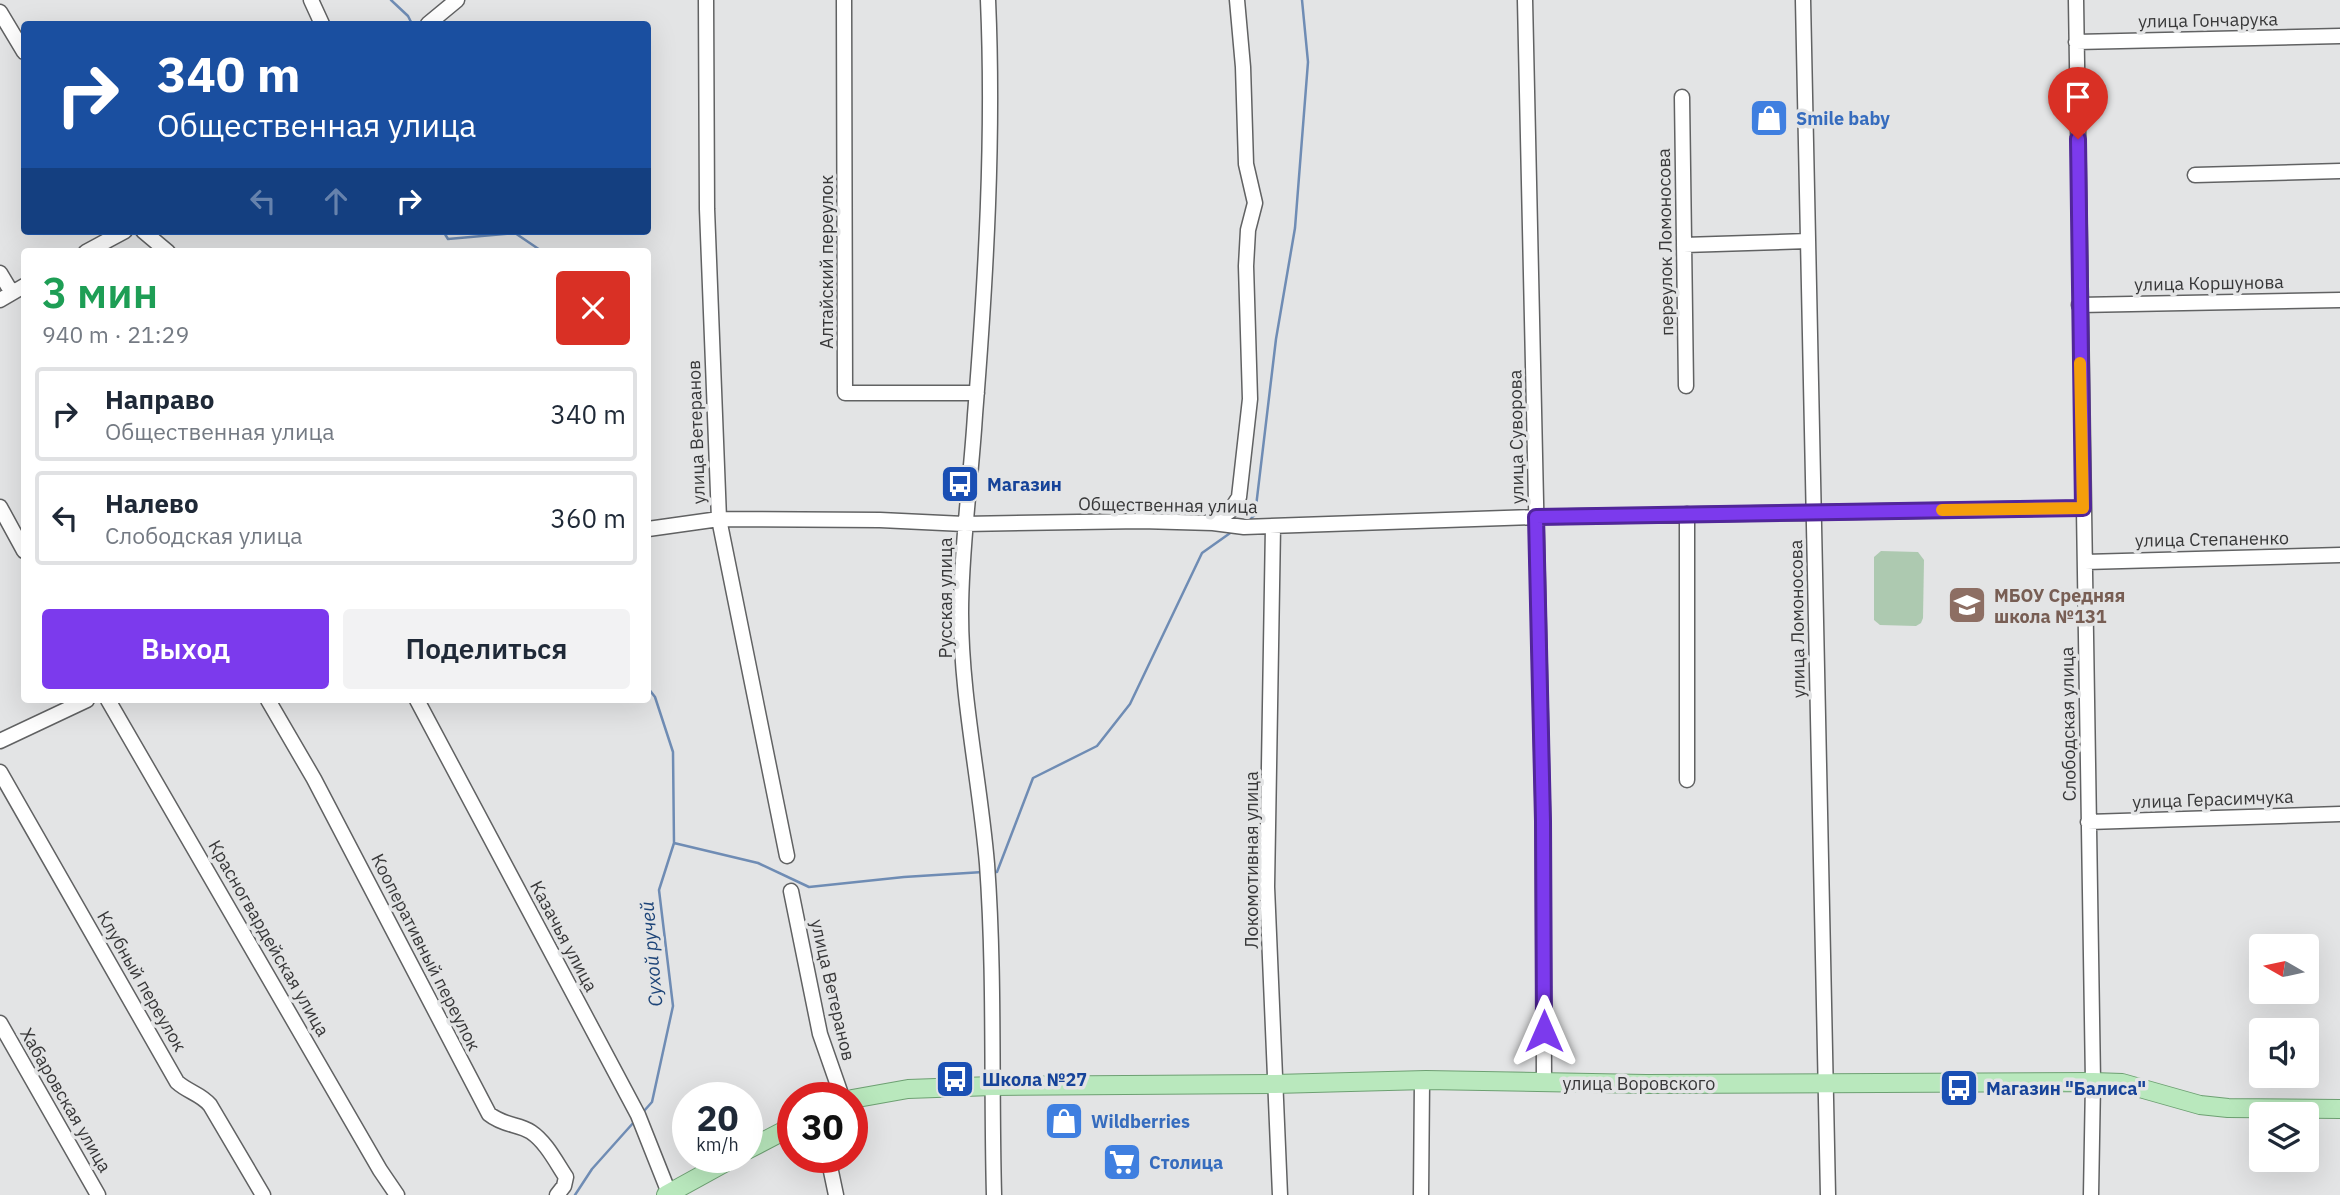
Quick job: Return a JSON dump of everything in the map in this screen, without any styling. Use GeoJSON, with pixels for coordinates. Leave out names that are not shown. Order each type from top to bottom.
{"type":"FeatureCollection","features":[{"type":"Feature","properties":{"kind":"main road","name":"улица Воровского"},"geometry":{"type":"LineString","coordinates":[[868,1096],[908,1089],[992,1086],[1422,1080],[1544,1083],[2093,1082],[2122,1083],[2200,1105],[2228,1108],[2340,1109]]}},
{"type":"Feature","properties":{"kind":"main road"},"geometry":{"type":"LineString","coordinates":[[668,1194],[706,1173]]}},
{"type":"Feature","properties":{"kind":"street"},"geometry":{"type":"LineString","coordinates":[[311,0],[321,21]]}},
{"type":"Feature","properties":{"kind":"street"},"geometry":{"type":"LineString","coordinates":[[432,21],[457,0]]}},
{"type":"Feature","properties":{"kind":"street","name":"улица Ветеранов"},"geometry":{"type":"LineString","coordinates":[[706,0],[707,209],[719,519],[787,856]]}},
{"type":"Feature","properties":{"kind":"street","name":"Алтайский переулок"},"geometry":{"type":"LineString","coordinates":[[844,0],[845,393],[977,393]]}},
{"type":"Feature","properties":{"kind":"street","name":"Русская улица"},"geometry":{"type":"LineString","coordinates":[[988,0],[990,49],[986,251],[977,393],[964,524],[961,614],[987,872],[991,942],[994,1195]]}},
{"type":"Feature","properties":{"kind":"street"},"geometry":{"type":"LineString","coordinates":[[1213,523],[1230,511],[1239,497],[1250,399],[1246,267],[1248,230],[1255,203],[1246,164],[1243,67],[1237,0]]}},
{"type":"Feature","properties":{"kind":"street","name":"улица Суворова"},"geometry":{"type":"LineString","coordinates":[[1525,0],[1542,807],[1544,1083]]}},
{"type":"Feature","properties":{"kind":"street","name":"улица Ломоносова"},"geometry":{"type":"LineString","coordinates":[[1803,0],[1816,513],[1816,635],[1828,1195]]}},
{"type":"Feature","properties":{"kind":"street","name":"Слободская улица"},"geometry":{"type":"LineString","coordinates":[[2076,0],[2093,1082],[2091,1195]]}},
{"type":"Feature","properties":{"kind":"street"},"geometry":{"type":"LineString","coordinates":[[0,12],[21,47]]}},
{"type":"Feature","properties":{"kind":"street","name":"улица Гончарука"},"geometry":{"type":"LineString","coordinates":[[2076,42],[2340,36]]}},
{"type":"Feature","properties":{"kind":"street","name":"переулок Ломоносова"},"geometry":{"type":"LineString","coordinates":[[1682,97],[1686,386]]}},
{"type":"Feature","properties":{"kind":"street"},"geometry":{"type":"LineString","coordinates":[[2195,175],[2340,171]]}},
{"type":"Feature","properties":{"kind":"street"},"geometry":{"type":"LineString","coordinates":[[93,248],[118,235]]}},
{"type":"Feature","properties":{"kind":"street"},"geometry":{"type":"LineString","coordinates":[[148,235],[163,248]]}},
{"type":"Feature","properties":{"kind":"street"},"geometry":{"type":"LineString","coordinates":[[1684,244],[1808,241]]}},
{"type":"Feature","properties":{"kind":"street"},"geometry":{"type":"LineString","coordinates":[[0,273],[12,293]]}},
{"type":"Feature","properties":{"kind":"street","name":"улица Коршунова"},"geometry":{"type":"LineString","coordinates":[[2079,305],[2340,300]]}},
{"type":"Feature","properties":{"kind":"street"},"geometry":{"type":"LineString","coordinates":[[0,507],[21,546]]}},
{"type":"Feature","properties":{"kind":"street","name":"Общественная улица"},"geometry":{"type":"LineString","coordinates":[[651,529],[719,519],[880,520],[964,524],[1213,523],[1244,527],[1536,517],[2083,508]]}},
{"type":"Feature","properties":{"kind":"street"},"geometry":{"type":"LineString","coordinates":[[1687,514],[1687,780]]}},
{"type":"Feature","properties":{"kind":"street","name":"Локомотивная улица"},"geometry":{"type":"LineString","coordinates":[[1273,526],[1267,887],[1280,1195]]}},
{"type":"Feature","properties":{"kind":"street","name":"улица Степаненко"},"geometry":{"type":"LineString","coordinates":[[2085,562],[2340,555]]}},
{"type":"Feature","properties":{"kind":"street"},"geometry":{"type":"LineString","coordinates":[[0,741],[81,703]]}},
{"type":"Feature","properties":{"kind":"street","name":"Красногвардейская улица"},"geometry":{"type":"LineString","coordinates":[[110,703],[397,1195]]}},
{"type":"Feature","properties":{"kind":"street","name":"Кооперативный переулок"},"geometry":{"type":"LineString","coordinates":[[270,703],[314,779],[489,1114],[500,1123],[529,1130],[542,1143],[566,1177],[564,1186],[557,1195]]}},
{"type":"Feature","properties":{"kind":"street","name":"Казачья улица"},"geometry":{"type":"LineString","coordinates":[[419,703],[638,1115],[668,1194]]}},
{"type":"Feature","properties":{"kind":"street","name":"Клубный переулок"},"geometry":{"type":"LineString","coordinates":[[0,772],[177,1082],[186,1090],[202,1096],[210,1105],[263,1195]]}},
{"type":"Feature","properties":{"kind":"street","name":"улица Герасимчука"},"geometry":{"type":"LineString","coordinates":[[2088,822],[2340,814]]}},
{"type":"Feature","properties":{"kind":"street","name":"улица Ветеранов"},"geometry":{"type":"LineString","coordinates":[[791,891],[820,1034],[837,1082]]}},
{"type":"Feature","properties":{"kind":"street","name":"Хабаровская улица"},"geometry":{"type":"LineString","coordinates":[[0,1023],[98,1195]]}},
{"type":"Feature","properties":{"kind":"street"},"geometry":{"type":"LineString","coordinates":[[1421,1195],[1422,1080]]}},
{"type":"Feature","properties":{"kind":"street"},"geometry":{"type":"LineString","coordinates":[[831,1173],[836,1195]]}},
{"type":"Feature","properties":{"kind":"green space"},"geometry":{"type":"Polygon","coordinates":[[[1881,551],[1918,552],[1924,560],[1923,618],[1916,626],[1880,625],[1874,620],[1874,557],[1881,551]]]}},
{"type":"Feature","properties":{"kind":"waterway","name":"Сухой ручей"},"geometry":{"type":"LineString","coordinates":[[391,0],[410,21]]}},
{"type":"Feature","properties":{"kind":"waterway"},"geometry":{"type":"LineString","coordinates":[[1247,521],[1255,515],[1276,339],[1295,228],[1308,62],[1302,0]]}},
{"type":"Feature","properties":{"kind":"waterway","name":"Сухой ручей"},"geometry":{"type":"LineString","coordinates":[[446,235],[448,239],[493,235]]}},
{"type":"Feature","properties":{"kind":"waterway","name":"Сухой ручей"},"geometry":{"type":"LineString","coordinates":[[518,235],[537,248]]}},
{"type":"Feature","properties":{"kind":"waterway"},"geometry":{"type":"LineString","coordinates":[[993,872],[997,872],[1033,778],[1097,746],[1130,704],[1202,553],[1233,531]]}},
{"type":"Feature","properties":{"kind":"waterway","name":"Сухой ручей"},"geometry":{"type":"LineString","coordinates":[[644,1111],[652,1102],[673,1006],[659,890],[674,843],[673,752],[651,692]]}},
{"type":"Feature","properties":{"kind":"waterway"},"geometry":{"type":"LineString","coordinates":[[674,843],[758,863],[809,887],[983,872]]}},
{"type":"Feature","properties":{"kind":"waterway","name":"Сухой ручей"},"geometry":{"type":"LineString","coordinates":[[575,1195],[592,1169],[634,1122]]}},
{"type":"Feature","properties":{"kind":"slow traffic"},"geometry":{"type":"LineString","coordinates":[[1942,510],[2083,508],[2080,363]]}},
{"type":"Feature","properties":{"kind":"place","name":"Smile baby"},"geometry":{"type":"Point","coordinates":[1769,118]}},
{"type":"Feature","properties":{"kind":"place","name":"Магазин"},"geometry":{"type":"Point","coordinates":[960,484]}},
{"type":"Feature","properties":{"kind":"place","name":"МБОУ Средняя школа №131"},"geometry":{"type":"Point","coordinates":[1967,605]}},
{"type":"Feature","properties":{"kind":"place","name":"Школа №27"},"geometry":{"type":"Point","coordinates":[955,1079]}},
{"type":"Feature","properties":{"kind":"place","name":"Магазин \"Балиса\""},"geometry":{"type":"Point","coordinates":[1959,1088]}},
{"type":"Feature","properties":{"kind":"place","name":"Wildberries"},"geometry":{"type":"Point","coordinates":[1064,1121]}},
{"type":"Feature","properties":{"kind":"place","name":"Столица"},"geometry":{"type":"Point","coordinates":[1122,1162]}},
{"type":"Feature","properties":{"kind":"route"},"geometry":{"type":"LineString","coordinates":[[1544,1031],[1543,821],[1536,517],[2083,508],[2078,139]]}}]}
